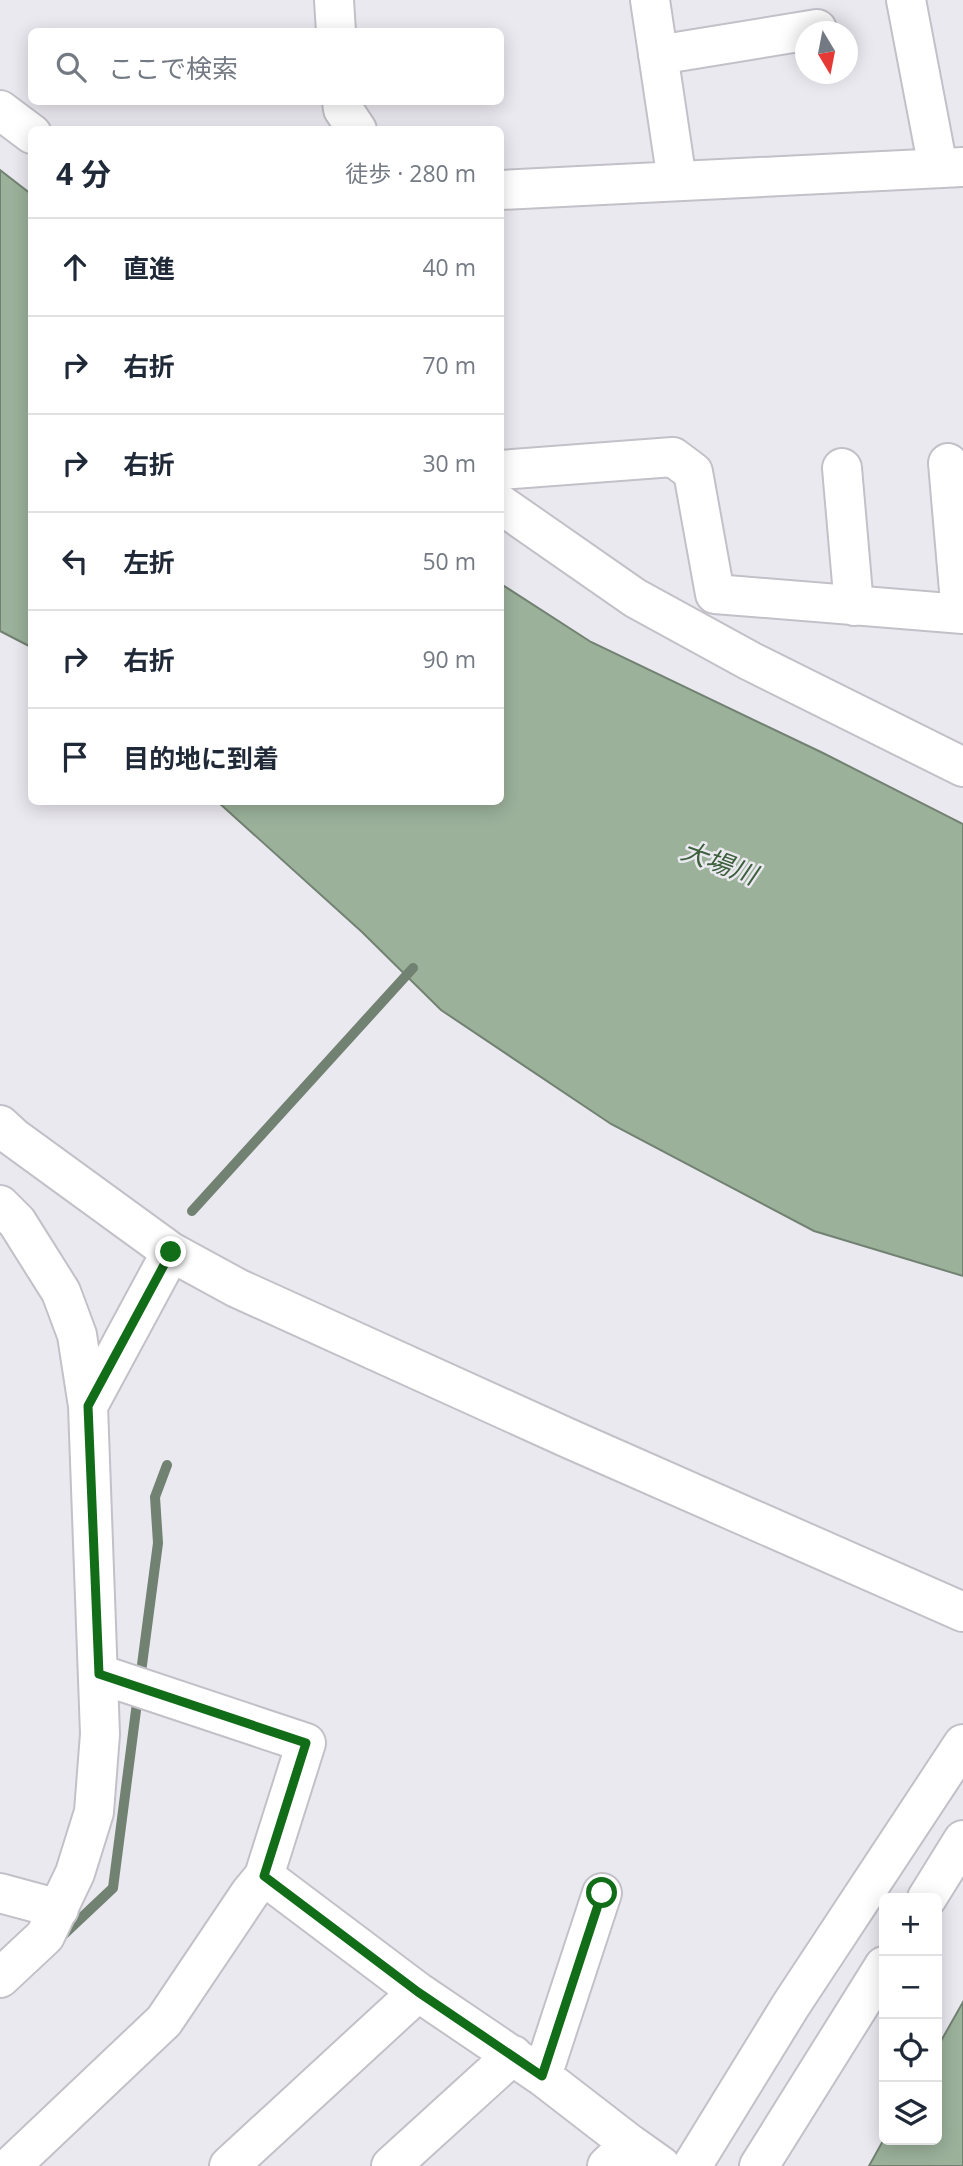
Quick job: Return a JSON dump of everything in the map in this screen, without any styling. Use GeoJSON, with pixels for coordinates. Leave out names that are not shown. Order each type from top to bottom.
{"type":"FeatureCollection","features":[{"type":"Feature","properties":{"kind":"street"},"geometry":{"type":"LineString","coordinates":[[334,0],[336,28]]}},
{"type":"Feature","properties":{"kind":"street"},"geometry":{"type":"LineString","coordinates":[[650,0],[677,181]]}},
{"type":"Feature","properties":{"kind":"street"},"geometry":{"type":"LineString","coordinates":[[504,190],[950,168],[906,0]]}},
{"type":"Feature","properties":{"kind":"street"},"geometry":{"type":"LineString","coordinates":[[658,55],[795,33]]}},
{"type":"Feature","properties":{"kind":"street"},"geometry":{"type":"LineString","coordinates":[[342,105],[354,126]]}},
{"type":"Feature","properties":{"kind":"street"},"geometry":{"type":"LineString","coordinates":[[0,110],[28,131]]}},
{"type":"Feature","properties":{"kind":"street"},"geometry":{"type":"LineString","coordinates":[[504,470],[673,457],[694,472],[715,594],[962,614],[948,463]]}},
{"type":"Feature","properties":{"kind":"street"},"geometry":{"type":"LineString","coordinates":[[842,468],[854,606]]}},
{"type":"Feature","properties":{"kind":"street"},"geometry":{"type":"LineString","coordinates":[[504,506],[635,598],[750,661],[963,767]]}},
{"type":"Feature","properties":{"kind":"street"},"geometry":{"type":"LineString","coordinates":[[4,1131],[171,1252],[237,1288],[570,1439],[963,1612]]}},
{"type":"Feature","properties":{"kind":"street"},"geometry":{"type":"LineString","coordinates":[[0,1205],[17,1222],[61,1292],[77,1335],[88,1406],[100,1734],[94,1812],[82,1854],[59,1909],[44,1936],[0,1978]]}},
{"type":"Feature","properties":{"kind":"street"},"geometry":{"type":"LineString","coordinates":[[88,1406],[171,1252]]}},
{"type":"Feature","properties":{"kind":"street"},"geometry":{"type":"LineString","coordinates":[[11,2166],[164,2021],[264,1876],[306,1743],[99,1674]]}},
{"type":"Feature","properties":{"kind":"street"},"geometry":{"type":"LineString","coordinates":[[692,2166],[792,2005],[963,1744]]}},
{"type":"Feature","properties":{"kind":"street"},"geometry":{"type":"LineString","coordinates":[[930,1893],[963,1840]]}},
{"type":"Feature","properties":{"kind":"street"},"geometry":{"type":"LineString","coordinates":[[264,1876],[418,1992],[528,2066],[618,2155],[662,2166]]}},
{"type":"Feature","properties":{"kind":"street"},"geometry":{"type":"LineString","coordinates":[[0,1893],[59,1909]]}},
{"type":"Feature","properties":{"kind":"street"},"geometry":{"type":"LineString","coordinates":[[391,2166],[528,2066],[602,1893]]}},
{"type":"Feature","properties":{"kind":"street"},"geometry":{"type":"LineString","coordinates":[[759,2166],[879,1974]]}},
{"type":"Feature","properties":{"kind":"street"},"geometry":{"type":"LineString","coordinates":[[229,2166],[418,1992]]}},
{"type":"Feature","properties":{"kind":"water"},"geometry":{"type":"Polygon","coordinates":[[[0,170],[28,192],[28,645],[0,631],[0,170]]]}},
{"type":"Feature","properties":{"kind":"water","name":"大場川"},"geometry":{"type":"Polygon","coordinates":[[[504,586],[591,642],[823,753],[963,824],[963,1276],[814,1231],[611,1124],[441,1010],[362,932],[221,805],[504,805],[504,586]]]}},
{"type":"Feature","properties":{"kind":"water"},"geometry":{"type":"Polygon","coordinates":[[[963,2002],[963,2166],[869,2166],[881,2145],[942,2145],[942,2039],[963,2002]]]}},
{"type":"Feature","properties":{"kind":"waterway"},"geometry":{"type":"LineString","coordinates":[[192,1211],[413,968]]}},
{"type":"Feature","properties":{"kind":"waterway"},"geometry":{"type":"LineString","coordinates":[[140,1680],[158,1543],[155,1497],[167,1465]]}},
{"type":"Feature","properties":{"kind":"waterway"},"geometry":{"type":"LineString","coordinates":[[62,1936],[113,1888],[138,1695]]}},
{"type":"Feature","properties":{"kind":"route"},"geometry":{"type":"LineString","coordinates":[[171,1252],[88,1406],[99,1674],[306,1743],[264,1876],[418,1992],[542,2076],[602,1893]]}}]}
